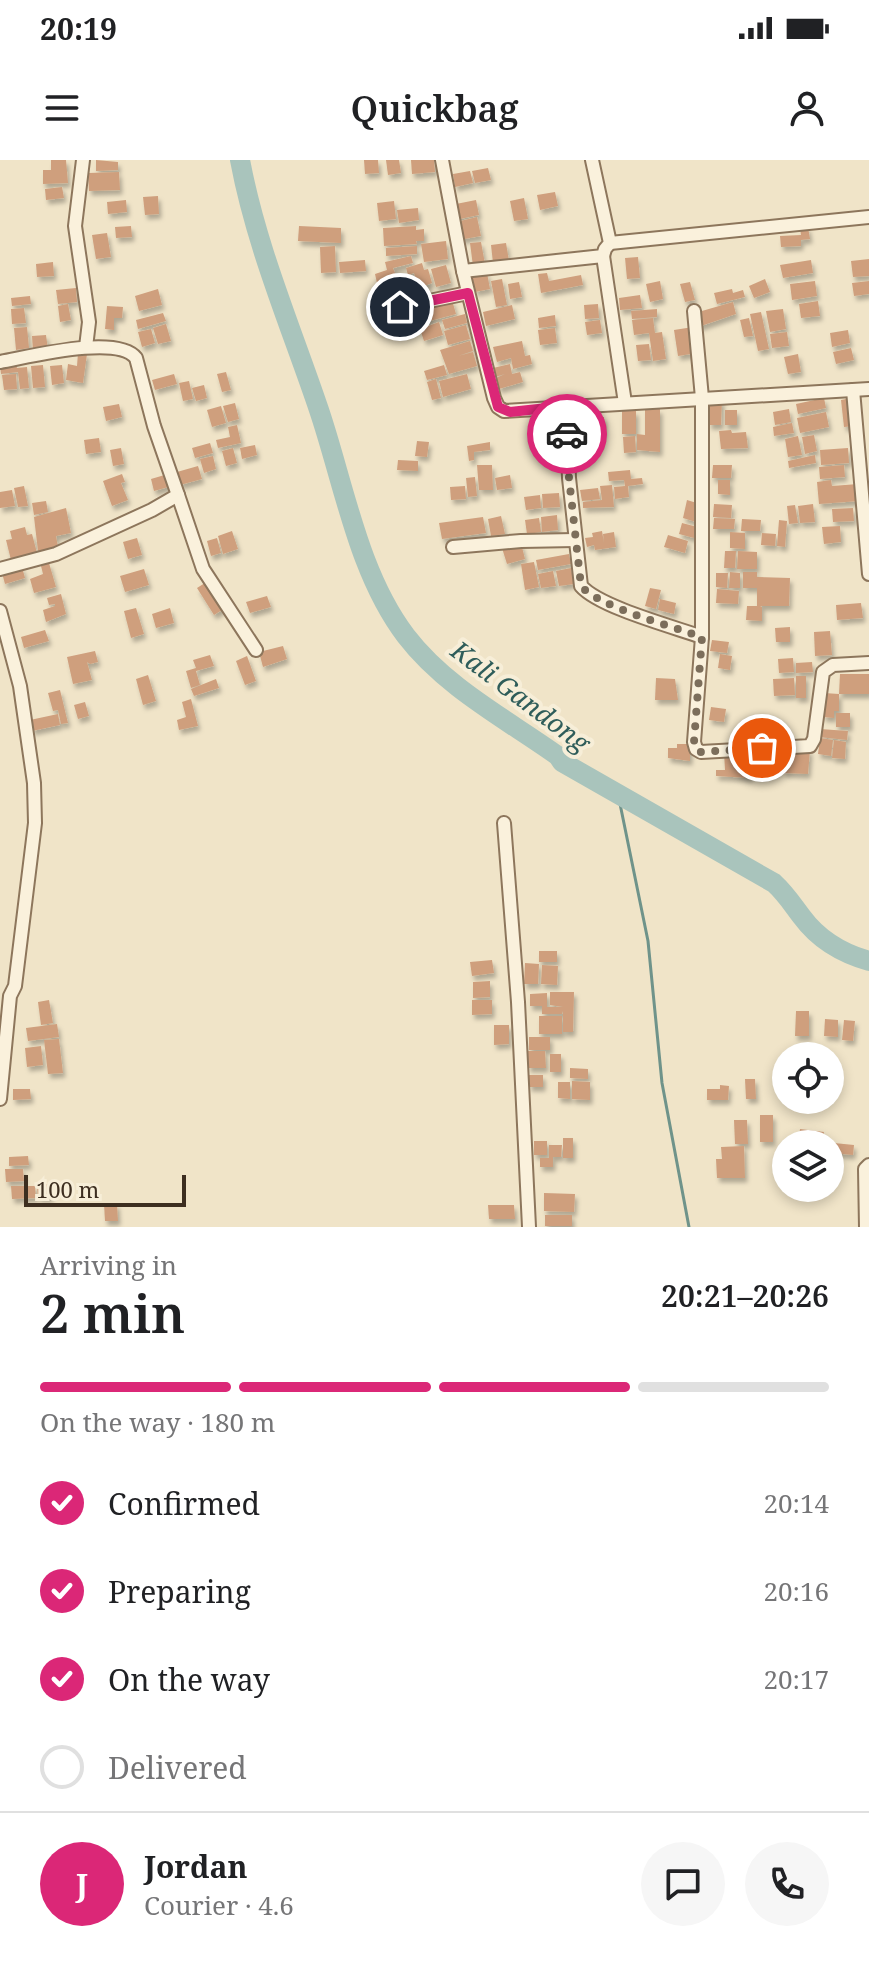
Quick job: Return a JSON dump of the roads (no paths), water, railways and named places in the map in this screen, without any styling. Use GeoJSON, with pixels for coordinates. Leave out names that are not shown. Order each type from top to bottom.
{"type":"FeatureCollection","features":[{"type":"Feature","properties":{"kind":"street"},"geometry":{"type":"LineString","coordinates":[[83,160],[75,226],[89,322],[86,347]]}},
{"type":"Feature","properties":{"kind":"street"},"geometry":{"type":"LineString","coordinates":[[442,160],[463,271],[496,402],[510,412],[566,406],[869,389]]}},
{"type":"Feature","properties":{"kind":"street"},"geometry":{"type":"LineString","coordinates":[[592,160],[610,243]]}},
{"type":"Feature","properties":{"kind":"street"},"geometry":{"type":"LineString","coordinates":[[625,403],[603,256],[610,243],[869,217]]}},
{"type":"Feature","properties":{"kind":"street"},"geometry":{"type":"LineString","coordinates":[[463,271],[603,256]]}},
{"type":"Feature","properties":{"kind":"street"},"geometry":{"type":"LineString","coordinates":[[400,307],[468,293]]}},
{"type":"Feature","properties":{"kind":"street"},"geometry":{"type":"LineString","coordinates":[[694,311],[702,398],[702,637],[696,749],[701,752],[810,746],[814,739],[823,672],[833,665],[869,663]]}},
{"type":"Feature","properties":{"kind":"street"},"geometry":{"type":"LineString","coordinates":[[0,362],[86,347],[125,348],[136,358],[154,426],[203,569],[256,650]]}},
{"type":"Feature","properties":{"kind":"street"},"geometry":{"type":"LineString","coordinates":[[853,390],[869,574]]}},
{"type":"Feature","properties":{"kind":"street"},"geometry":{"type":"LineString","coordinates":[[566,406],[581,586],[589,594],[702,637]]}},
{"type":"Feature","properties":{"kind":"street"},"geometry":{"type":"LineString","coordinates":[[0,569],[56,554],[178,495]]}},
{"type":"Feature","properties":{"kind":"street"},"geometry":{"type":"LineString","coordinates":[[453,547],[575,540]]}},
{"type":"Feature","properties":{"kind":"street"},"geometry":{"type":"LineString","coordinates":[[0,611],[20,686],[34,783],[35,823],[15,986],[5,996],[0,1099]]}},
{"type":"Feature","properties":{"kind":"street"},"geometry":{"type":"LineString","coordinates":[[504,823],[518,1002],[529,1227]]}},
{"type":"Feature","properties":{"kind":"street"},"geometry":{"type":"LineString","coordinates":[[866,1227],[865,1169],[869,1165]]}},
{"type":"Feature","properties":{"kind":"waterway","name":"Kali Gandong"},"geometry":{"type":"LineString","coordinates":[[240,160],[255,224],[319,410],[364,556],[376,585],[406,636],[458,687],[558,756],[562,762],[774,883],[823,939],[840,950],[869,961]]}},
{"type":"Feature","properties":{"kind":"waterway"},"geometry":{"type":"LineString","coordinates":[[618,794],[648,941],[662,1083],[689,1227]]}}]}
